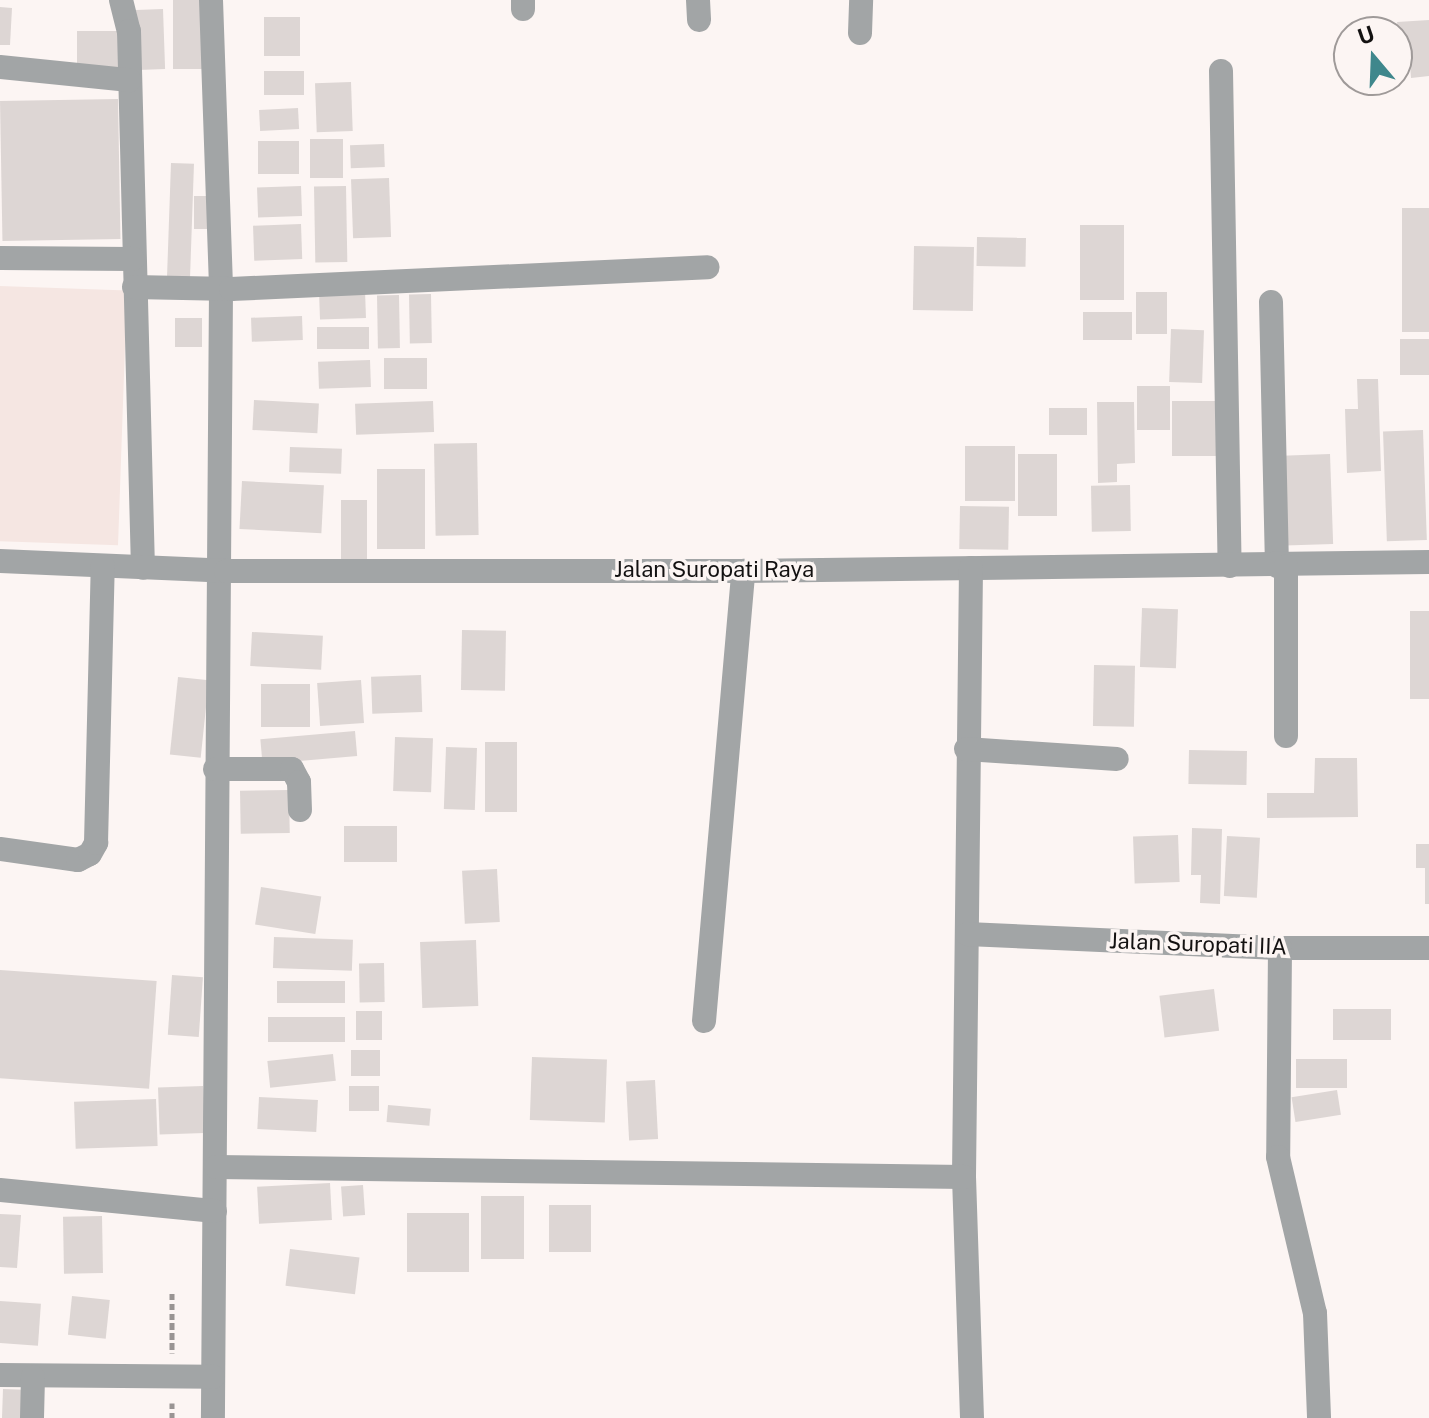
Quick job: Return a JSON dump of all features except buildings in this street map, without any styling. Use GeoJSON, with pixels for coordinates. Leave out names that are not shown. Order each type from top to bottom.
{"type":"FeatureCollection","features":[{"type":"Feature","properties":{"kind":"street"},"geometry":{"type":"LineString","coordinates":[[121,0],[129,31],[143,568]]}},
{"type":"Feature","properties":{"kind":"street"},"geometry":{"type":"LineString","coordinates":[[211,0],[221,289],[215,769],[213,1418]]}},
{"type":"Feature","properties":{"kind":"street"},"geometry":{"type":"LineString","coordinates":[[860,33],[861,0]]}},
{"type":"Feature","properties":{"kind":"street"},"geometry":{"type":"LineString","coordinates":[[0,67],[129,80]]}},
{"type":"Feature","properties":{"kind":"street"},"geometry":{"type":"LineString","coordinates":[[1221,71],[1230,566]]}},
{"type":"Feature","properties":{"kind":"street"},"geometry":{"type":"LineString","coordinates":[[0,258],[133,259]]}},
{"type":"Feature","properties":{"kind":"street"},"geometry":{"type":"LineString","coordinates":[[134,287],[221,289],[707,267]]}},
{"type":"Feature","properties":{"kind":"street"},"geometry":{"type":"LineString","coordinates":[[1271,302],[1286,736]]}},
{"type":"Feature","properties":{"kind":"street","name":"Jalan Suropati Raya"},"geometry":{"type":"LineString","coordinates":[[0,561],[217,570],[743,571],[1429,562]]}},
{"type":"Feature","properties":{"kind":"street"},"geometry":{"type":"LineString","coordinates":[[0,849],[78,860],[90,854],[96,843],[103,566]]}},
{"type":"Feature","properties":{"kind":"street"},"geometry":{"type":"LineString","coordinates":[[971,568],[966,749],[964,1177],[972,1418]]}},
{"type":"Feature","properties":{"kind":"street"},"geometry":{"type":"LineString","coordinates":[[704,1021],[743,571]]}},
{"type":"Feature","properties":{"kind":"street"},"geometry":{"type":"LineString","coordinates":[[966,749],[1117,759]]}},
{"type":"Feature","properties":{"kind":"street"},"geometry":{"type":"LineString","coordinates":[[215,769],[292,769],[299,782],[300,810]]}},
{"type":"Feature","properties":{"kind":"street","name":"Jalan Suropati IIA"},"geometry":{"type":"LineString","coordinates":[[967,934],[1280,948],[1429,948]]}},
{"type":"Feature","properties":{"kind":"street"},"geometry":{"type":"LineString","coordinates":[[1280,948],[1278,1157],[1315,1313],[1319,1418]]}},
{"type":"Feature","properties":{"kind":"street"},"geometry":{"type":"LineString","coordinates":[[216,1167],[964,1177]]}},
{"type":"Feature","properties":{"kind":"street"},"geometry":{"type":"LineString","coordinates":[[0,1190],[215,1211]]}},
{"type":"Feature","properties":{"kind":"street"},"geometry":{"type":"LineString","coordinates":[[0,1375],[213,1377]]}},
{"type":"Feature","properties":{"kind":"street"},"geometry":{"type":"LineString","coordinates":[[32,1418],[33,1377]]}},
{"type":"Feature","properties":{"kind":"shaded area"},"geometry":{"type":"Polygon","coordinates":[[[0,286],[127,290],[118,545],[0,541],[0,286]]]}}]}
